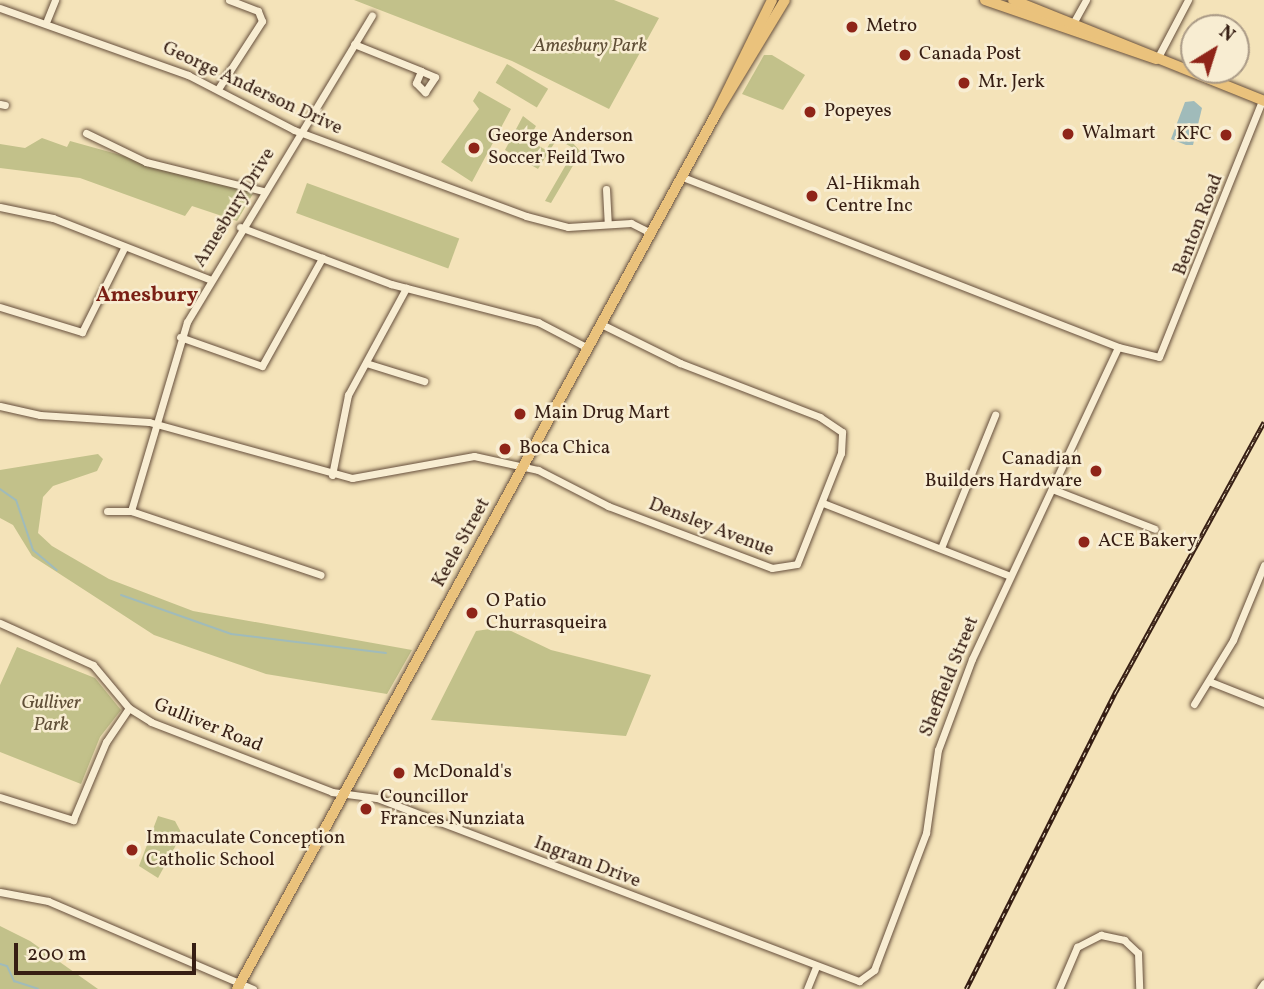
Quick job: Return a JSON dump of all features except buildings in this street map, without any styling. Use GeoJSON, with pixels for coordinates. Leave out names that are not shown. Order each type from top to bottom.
{"type":"FeatureCollection","features":[{"type":"Feature","properties":{"kind":"main road","name":"Keele Street"},"geometry":{"type":"LineString","coordinates":[[756,41],[772,0]]}},
{"type":"Feature","properties":{"kind":"main road","name":"Keele Street"},"geometry":{"type":"LineString","coordinates":[[239,986],[523,469],[680,176],[756,41],[785,0]]}},
{"type":"Feature","properties":{"kind":"main road"},"geometry":{"type":"LineString","coordinates":[[985,0],[1070,27],[1263,101]]}},
{"type":"Feature","properties":{"kind":"main road"},"geometry":{"type":"LineString","coordinates":[[1013,0],[1070,27]]}},
{"type":"Feature","properties":{"kind":"street"},"geometry":{"type":"LineString","coordinates":[[47,20],[55,0]]}},
{"type":"Feature","properties":{"kind":"street"},"geometry":{"type":"LineString","coordinates":[[218,89],[262,21],[258,11],[229,0]]}},
{"type":"Feature","properties":{"kind":"street"},"geometry":{"type":"LineString","coordinates":[[1070,27],[1086,0]]}},
{"type":"Feature","properties":{"kind":"street"},"geometry":{"type":"LineString","coordinates":[[1157,59],[1188,0]]}},
{"type":"Feature","properties":{"kind":"street","name":"George Anderson Drive"},"geometry":{"type":"LineString","coordinates":[[0,8],[47,20],[218,89],[300,132],[557,225],[631,223],[651,233]]}},
{"type":"Feature","properties":{"kind":"street","name":"Amesbury Drive"},"geometry":{"type":"LineString","coordinates":[[131,511],[158,424],[180,337],[209,279],[240,227],[372,15]]}},
{"type":"Feature","properties":{"kind":"street"},"geometry":{"type":"LineString","coordinates":[[354,44],[421,71]]}},
{"type":"Feature","properties":{"kind":"street","name":"Benton Road"},"geometry":{"type":"LineString","coordinates":[[1118,347],[1160,357],[1263,101]]}},
{"type":"Feature","properties":{"kind":"street"},"geometry":{"type":"LineString","coordinates":[[86,133],[95,143],[146,162],[264,191]]}},
{"type":"Feature","properties":{"kind":"street"},"geometry":{"type":"LineString","coordinates":[[680,176],[1118,347]]}},
{"type":"Feature","properties":{"kind":"street"},"geometry":{"type":"LineString","coordinates":[[606,189],[608,222]]}},
{"type":"Feature","properties":{"kind":"street"},"geometry":{"type":"LineString","coordinates":[[0,207],[53,218],[209,279]]}},
{"type":"Feature","properties":{"kind":"street"},"geometry":{"type":"LineString","coordinates":[[240,227],[406,288],[520,316],[588,348]]}},
{"type":"Feature","properties":{"kind":"street"},"geometry":{"type":"LineString","coordinates":[[0,307],[82,332],[124,248]]}},
{"type":"Feature","properties":{"kind":"street"},"geometry":{"type":"LineString","coordinates":[[180,337],[262,366],[322,258]]}},
{"type":"Feature","properties":{"kind":"street"},"geometry":{"type":"LineString","coordinates":[[332,475],[338,425],[366,363],[406,288]]}},
{"type":"Feature","properties":{"kind":"street"},"geometry":{"type":"LineString","coordinates":[[601,324],[680,363],[832,423],[844,444],[823,503],[1010,576]]}},
{"type":"Feature","properties":{"kind":"street","name":"Sheffield Street"},"geometry":{"type":"LineString","coordinates":[[816,967],[859,981],[874,970],[932,814],[942,736],[1010,576],[1118,347]]}},
{"type":"Feature","properties":{"kind":"street"},"geometry":{"type":"LineString","coordinates":[[366,363],[425,381]]}},
{"type":"Feature","properties":{"kind":"street"},"geometry":{"type":"LineString","coordinates":[[0,406],[158,424],[332,475],[380,477],[460,454],[523,469]]}},
{"type":"Feature","properties":{"kind":"street"},"geometry":{"type":"LineString","coordinates":[[941,548],[995,415]]}},
{"type":"Feature","properties":{"kind":"street","name":"Densley Avenue"},"geometry":{"type":"LineString","coordinates":[[523,469],[782,570],[802,557],[823,503]]}},
{"type":"Feature","properties":{"kind":"street"},"geometry":{"type":"LineString","coordinates":[[1052,489],[1155,529]]}},
{"type":"Feature","properties":{"kind":"street"},"geometry":{"type":"LineString","coordinates":[[107,511],[131,511],[321,575]]}},
{"type":"Feature","properties":{"kind":"street"},"geometry":{"type":"LineString","coordinates":[[1194,704],[1212,682],[1264,565]]}},
{"type":"Feature","properties":{"kind":"street","name":"Gulliver Road"},"geometry":{"type":"LineString","coordinates":[[0,623],[93,664],[129,708],[332,792],[347,789]]}},
{"type":"Feature","properties":{"kind":"street"},"geometry":{"type":"LineString","coordinates":[[1212,682],[1264,703]]}},
{"type":"Feature","properties":{"kind":"street"},"geometry":{"type":"LineString","coordinates":[[0,797],[73,820],[106,741],[129,708]]}},
{"type":"Feature","properties":{"kind":"street","name":"Ingram Drive"},"geometry":{"type":"LineString","coordinates":[[347,789],[816,967]]}},
{"type":"Feature","properties":{"kind":"street"},"geometry":{"type":"LineString","coordinates":[[0,892],[48,901],[239,986],[253,989]]}},
{"type":"Feature","properties":{"kind":"street"},"geometry":{"type":"LineString","coordinates":[[1059,989],[1077,947],[1101,935],[1124,940],[1138,953],[1139,989]]}},
{"type":"Feature","properties":{"kind":"street"},"geometry":{"type":"LineString","coordinates":[[807,989],[816,967]]}},
{"type":"Feature","properties":{"kind":"street"},"geometry":{"type":"LineString","coordinates":[[1260,989],[1264,983]]}},
{"type":"Feature","properties":{"kind":"green space","name":"Amesbury Park"},"geometry":{"type":"Polygon","coordinates":[[[354,0],[614,0],[659,18],[609,109],[512,61],[354,0]]]}},
{"type":"Feature","properties":{"kind":"green space"},"geometry":{"type":"Polygon","coordinates":[[[764,55],[772,55],[805,75],[783,110],[742,94],[764,55]]]}},
{"type":"Feature","properties":{"kind":"green space"},"geometry":{"type":"Polygon","coordinates":[[[507,64],[548,89],[537,108],[496,83],[507,64]]]}},
{"type":"Feature","properties":{"kind":"green space","name":"George Anderson Soccer Feild Two"},"geometry":{"type":"Polygon","coordinates":[[[479,91],[511,109],[472,182],[441,162],[479,109],[473,101],[479,91]]]}},
{"type":"Feature","properties":{"kind":"green space"},"geometry":{"type":"Polygon","coordinates":[[[523,116],[536,126],[528,140],[546,150],[559,128],[581,152],[551,203],[545,201],[575,149],[557,139],[538,169],[505,150],[523,116]]]}},
{"type":"Feature","properties":{"kind":"green space"},"geometry":{"type":"Polygon","coordinates":[[[42,138],[67,147],[70,141],[254,192],[237,221],[192,206],[185,216],[80,178],[0,168],[0,144],[25,148],[42,138]]]}},
{"type":"Feature","properties":{"kind":"green space"},"geometry":{"type":"Polygon","coordinates":[[[307,183],[459,238],[448,268],[296,213],[307,183]]]}},
{"type":"Feature","properties":{"kind":"green space"},"geometry":{"type":"Polygon","coordinates":[[[98,454],[103,459],[97,471],[53,486],[43,497],[38,533],[52,546],[109,579],[193,611],[412,650],[387,694],[266,674],[154,635],[32,556],[13,525],[0,518],[0,470],[98,454]]]}},
{"type":"Feature","properties":{"kind":"green space"},"geometry":{"type":"Polygon","coordinates":[[[503,627],[551,650],[651,675],[626,736],[431,720],[476,631],[503,627]]]}},
{"type":"Feature","properties":{"kind":"green space","name":"Gulliver Park"},"geometry":{"type":"Polygon","coordinates":[[[17,647],[95,678],[121,710],[100,737],[81,784],[0,752],[0,685],[17,647]]]}},
{"type":"Feature","properties":{"kind":"green space"},"geometry":{"type":"Polygon","coordinates":[[[158,816],[175,821],[182,834],[158,878],[139,866],[158,816]]]}},
{"type":"Feature","properties":{"kind":"green space"},"geometry":{"type":"Polygon","coordinates":[[[0,926],[30,941],[98,989],[0,989],[0,926]]]}},
{"type":"Feature","properties":{"kind":"water"},"geometry":{"type":"Polygon","coordinates":[[[1194,101],[1202,108],[1193,145],[1186,145],[1171,139],[1185,102],[1194,101]]]}},
{"type":"Feature","properties":{"kind":"waterway"},"geometry":{"type":"LineString","coordinates":[[0,489],[16,500],[33,550],[57,570]]}},
{"type":"Feature","properties":{"kind":"waterway"},"geometry":{"type":"LineString","coordinates":[[121,595],[231,634],[386,653]]}},
{"type":"Feature","properties":{"kind":"waterway"},"geometry":{"type":"LineString","coordinates":[[0,964],[7,966],[14,981],[38,989]]}},
{"type":"Feature","properties":{"kind":"railway"},"geometry":{"type":"LineString","coordinates":[[966,989],[1116,691],[1264,422]]}},
{"type":"Feature","properties":{"kind":"place","name":"Metro"},"geometry":{"type":"Point","coordinates":[852,27]}},
{"type":"Feature","properties":{"kind":"place","name":"Canada Post"},"geometry":{"type":"Point","coordinates":[905,55]}},
{"type":"Feature","properties":{"kind":"place","name":"Mr. Jerk"},"geometry":{"type":"Point","coordinates":[964,83]}},
{"type":"Feature","properties":{"kind":"place","name":"Popeyes"},"geometry":{"type":"Point","coordinates":[810,112]}},
{"type":"Feature","properties":{"kind":"place","name":"Walmart"},"geometry":{"type":"Point","coordinates":[1068,134]}},
{"type":"Feature","properties":{"kind":"place","name":"KFC"},"geometry":{"type":"Point","coordinates":[1226,135]}},
{"type":"Feature","properties":{"kind":"place","name":"George Anderson Soccer Feild Two"},"geometry":{"type":"Point","coordinates":[474,148]}},
{"type":"Feature","properties":{"kind":"place","name":"Al-Hikmah Centre Inc"},"geometry":{"type":"Point","coordinates":[812,196]}},
{"type":"Feature","properties":{"kind":"place","name":"Main Drug Mart"},"geometry":{"type":"Point","coordinates":[520,414]}},
{"type":"Feature","properties":{"kind":"place","name":"Boca Chica"},"geometry":{"type":"Point","coordinates":[505,449]}},
{"type":"Feature","properties":{"kind":"place","name":"Canadian Builders Hardware"},"geometry":{"type":"Point","coordinates":[1096,471]}},
{"type":"Feature","properties":{"kind":"place","name":"ACE Bakery"},"geometry":{"type":"Point","coordinates":[1084,542]}},
{"type":"Feature","properties":{"kind":"place","name":"O Patio Churrasqueira"},"geometry":{"type":"Point","coordinates":[472,613]}},
{"type":"Feature","properties":{"kind":"place","name":"McDonald's"},"geometry":{"type":"Point","coordinates":[399,773]}},
{"type":"Feature","properties":{"kind":"place","name":"Councillor Frances Nunziata"},"geometry":{"type":"Point","coordinates":[366,809]}},
{"type":"Feature","properties":{"kind":"place","name":"Immaculate Conception Catholic School"},"geometry":{"type":"Point","coordinates":[132,850]}},
{"type":"Feature","properties":{"kind":"district","name":"Amesbury"},"geometry":{"type":"Point","coordinates":[147,296]}}]}
